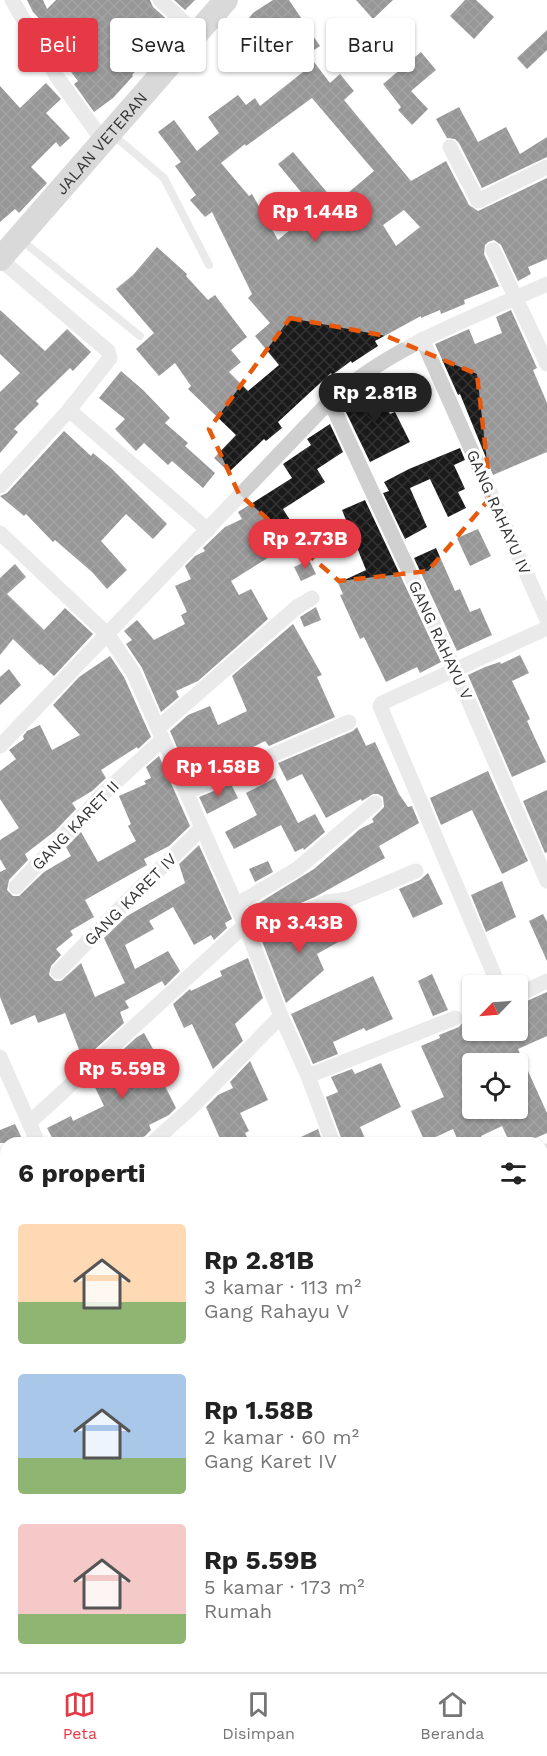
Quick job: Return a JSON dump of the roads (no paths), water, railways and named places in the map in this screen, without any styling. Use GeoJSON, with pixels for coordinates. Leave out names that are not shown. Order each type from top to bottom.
{"type":"FeatureCollection","features":[{"type":"Feature","properties":{"kind":"main road","name":"JALAN VETERAN"},"geometry":{"type":"LineString","coordinates":[[206,23],[226,0]]}},
{"type":"Feature","properties":{"kind":"main road","name":"JALAN VETERAN"},"geometry":{"type":"LineString","coordinates":[[0,259],[163,72]]}},
{"type":"Feature","properties":{"kind":"street"},"geometry":{"type":"LineString","coordinates":[[12,0],[57,77],[107,137]]}},
{"type":"Feature","properties":{"kind":"street"},"geometry":{"type":"LineString","coordinates":[[160,0],[179,18]]}},
{"type":"Feature","properties":{"kind":"street"},"geometry":{"type":"LineString","coordinates":[[450,147],[478,201],[547,167]]}},
{"type":"Feature","properties":{"kind":"street"},"geometry":{"type":"LineString","coordinates":[[493,250],[547,364]]}},
{"type":"Feature","properties":{"kind":"street"},"geometry":{"type":"LineString","coordinates":[[0,259],[110,354],[109,362],[0,486]]}},
{"type":"Feature","properties":{"kind":"street"},"geometry":{"type":"LineString","coordinates":[[0,746],[330,401],[362,374],[422,339],[547,284]]}},
{"type":"Feature","properties":{"kind":"street","name":"GANG RAHAYU IV"},"geometry":{"type":"LineString","coordinates":[[422,339],[547,620]]}},
{"type":"Feature","properties":{"kind":"street","name":"GANG RAHAYU V"},"geometry":{"type":"LineString","coordinates":[[330,401],[455,670],[547,881]]}},
{"type":"Feature","properties":{"kind":"street"},"geometry":{"type":"LineString","coordinates":[[69,410],[208,530]]}},
{"type":"Feature","properties":{"kind":"street"},"geometry":{"type":"LineString","coordinates":[[0,532],[108,635],[133,672],[247,930],[331,1137]]}},
{"type":"Feature","properties":{"kind":"street","name":"GANG KARET II"},"geometry":{"type":"LineString","coordinates":[[16,887],[160,734],[297,607],[312,598]]}},
{"type":"Feature","properties":{"kind":"street"},"geometry":{"type":"LineString","coordinates":[[494,975],[380,710],[382,704],[547,628]]}},
{"type":"Feature","properties":{"kind":"street"},"geometry":{"type":"LineString","coordinates":[[186,792],[349,722]]}},
{"type":"Feature","properties":{"kind":"street"},"geometry":{"type":"LineString","coordinates":[[236,905],[297,869],[375,803]]}},
{"type":"Feature","properties":{"kind":"street","name":"GANG KARET IV"},"geometry":{"type":"LineString","coordinates":[[58,972],[202,828]]}},
{"type":"Feature","properties":{"kind":"street"},"geometry":{"type":"LineString","coordinates":[[29,1123],[247,930],[327,902],[349,898],[416,871]]}},
{"type":"Feature","properties":{"kind":"street"},"geometry":{"type":"LineString","coordinates":[[528,990],[547,981]]}},
{"type":"Feature","properties":{"kind":"street"},"geometry":{"type":"LineString","coordinates":[[159,1137],[191,1108],[281,1017]]}},
{"type":"Feature","properties":{"kind":"street"},"geometry":{"type":"LineString","coordinates":[[308,1076],[454,1018]]}},
{"type":"Feature","properties":{"kind":"street"},"geometry":{"type":"LineString","coordinates":[[0,1057],[35,1137]]}},
{"type":"Feature","properties":{"kind":"lane"},"geometry":{"type":"LineString","coordinates":[[107,137],[164,178],[209,265]]}},
{"type":"Feature","properties":{"kind":"lane"},"geometry":{"type":"LineString","coordinates":[[19,238],[140,336]]}}]}
